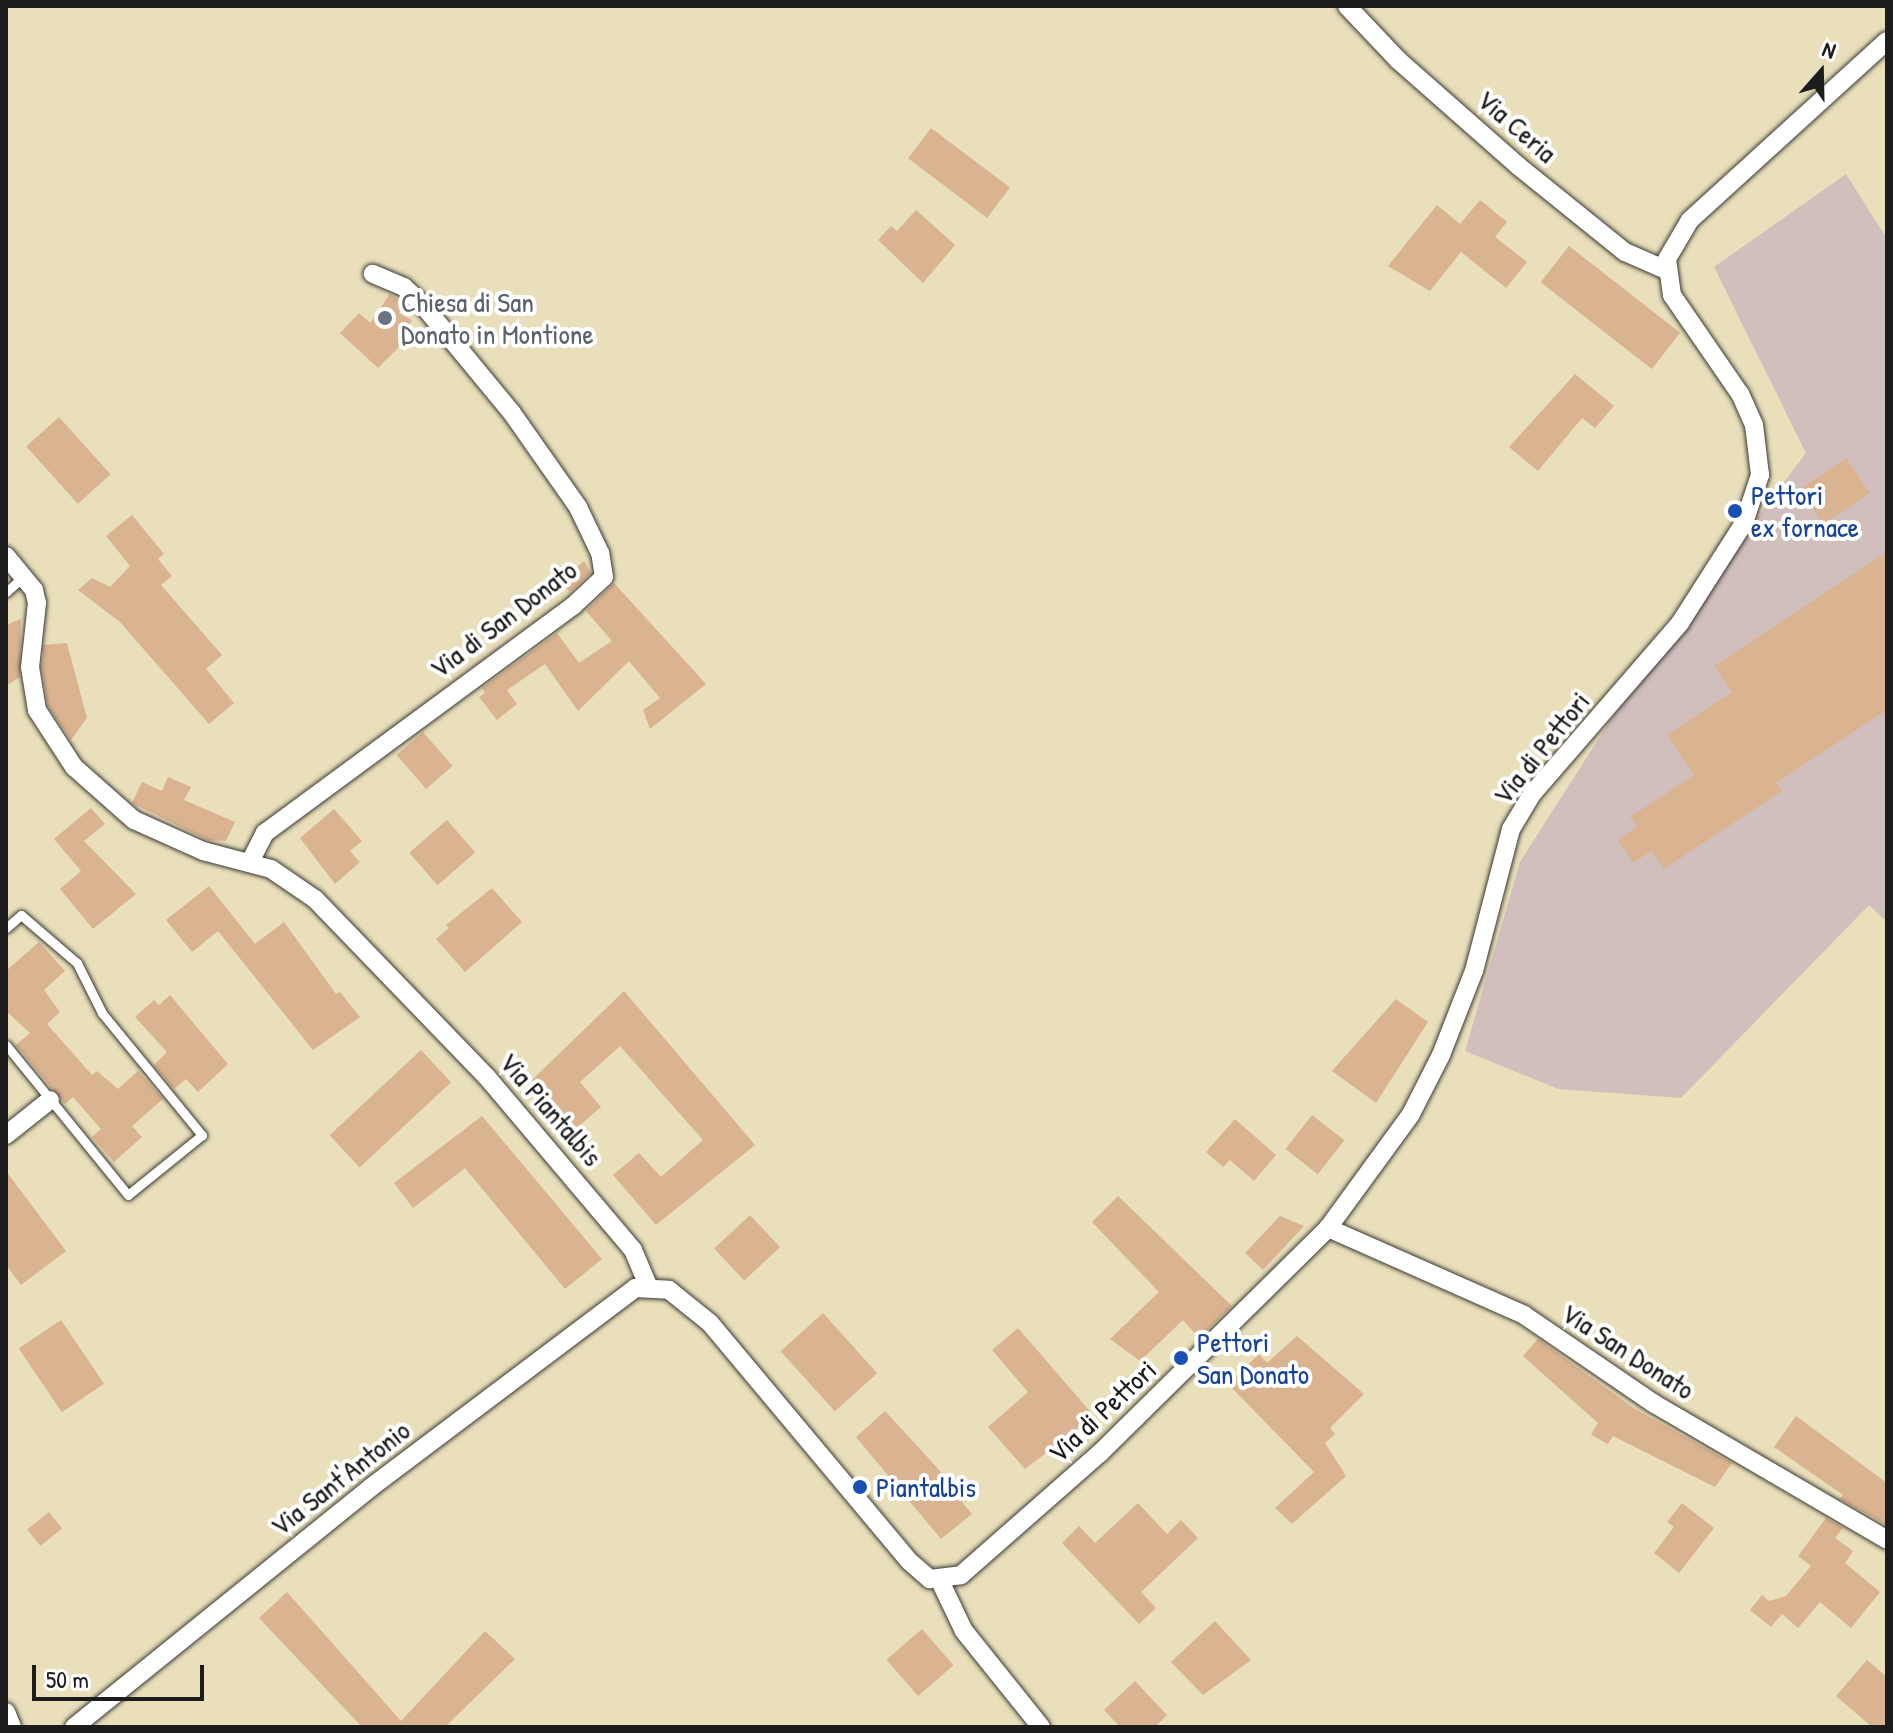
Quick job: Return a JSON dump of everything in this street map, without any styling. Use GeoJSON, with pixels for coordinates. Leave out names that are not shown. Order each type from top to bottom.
{"type":"FeatureCollection","features":[{"type":"Feature","properties":{"kind":"street","name":"Via Ceria"},"geometry":{"type":"LineString","coordinates":[[1347,6],[1398,60],[1517,165],[1625,252],[1664,269]]}},
{"type":"Feature","properties":{"kind":"street"},"geometry":{"type":"LineString","coordinates":[[1664,269],[1670,249],[1690,220],[1887,41]]}},
{"type":"Feature","properties":{"kind":"street","name":"Via di Pettori"},"geometry":{"type":"LineString","coordinates":[[940,1581],[967,1570],[1100,1453],[1328,1228],[1411,1114],[1441,1055],[1474,971],[1501,854],[1516,820],[1532,794],[1680,623],[1716,572],[1755,495],[1761,456],[1748,408],[1672,295],[1664,269]]}},
{"type":"Feature","properties":{"kind":"street","name":"Via di San Donato"},"geometry":{"type":"LineString","coordinates":[[250,862],[265,833],[573,606],[604,577],[600,553],[578,507],[512,413],[422,304],[404,287],[373,274]]}},
{"type":"Feature","properties":{"kind":"street","name":"Via Piantalbis"},"geometry":{"type":"LineString","coordinates":[[6,556],[34,590],[37,603],[32,691],[47,729],[74,767],[134,820],[203,851],[250,862],[295,883],[315,899],[447,1033],[633,1250],[648,1285]]}},
{"type":"Feature","properties":{"kind":"street"},"geometry":{"type":"LineString","coordinates":[[6,1135],[50,1100]]}},
{"type":"Feature","properties":{"kind":"street","name":"Via San Donato"},"geometry":{"type":"LineString","coordinates":[[1328,1228],[1524,1315],[1653,1403],[1887,1540]]}},
{"type":"Feature","properties":{"kind":"street"},"geometry":{"type":"LineString","coordinates":[[648,1285],[673,1292],[710,1323],[909,1561],[940,1581],[970,1640],[1041,1727]]}},
{"type":"Feature","properties":{"kind":"street","name":"Via Sant'Antonio"},"geometry":{"type":"LineString","coordinates":[[74,1727],[383,1478],[623,1293],[648,1285]]}},
{"type":"Feature","properties":{"kind":"street"},"geometry":{"type":"LineString","coordinates":[[6,1712],[12,1727]]}},
{"type":"Feature","properties":{"kind":"lane"},"geometry":{"type":"LineString","coordinates":[[6,592],[22,578]]}},
{"type":"Feature","properties":{"kind":"lane"},"geometry":{"type":"LineString","coordinates":[[6,928],[21,915],[77,963],[102,1013],[202,1135],[128,1195],[6,1045]]}},
{"type":"Feature","properties":{"kind":"shaded area"},"geometry":{"type":"Polygon","coordinates":[[[1846,174],[1887,239],[1887,922],[1869,905],[1681,1098],[1558,1089],[1465,1051],[1520,862],[1640,674],[1806,453],[1714,267],[1846,174]]]}},
{"type":"Feature","properties":{"kind":"building"},"geometry":{"type":"Polygon","coordinates":[[[931,128],[1010,188],[987,218],[908,158],[931,128]]]}},
{"type":"Feature","properties":{"kind":"building"},"geometry":{"type":"Polygon","coordinates":[[[1480,200],[1507,222],[1495,237],[1527,262],[1506,288],[1461,252],[1430,291],[1388,266],[1437,205],[1460,224],[1480,200]]]}},
{"type":"Feature","properties":{"kind":"building"},"geometry":{"type":"Polygon","coordinates":[[[916,210],[955,245],[923,283],[878,240],[891,226],[897,231],[916,210]]]}},
{"type":"Feature","properties":{"kind":"building"},"geometry":{"type":"Polygon","coordinates":[[[1569,246],[1680,333],[1652,369],[1541,282],[1569,246]]]}},
{"type":"Feature","properties":{"kind":"building"},"geometry":{"type":"Polygon","coordinates":[[[390,294],[405,304],[399,313],[412,320],[397,349],[378,368],[340,333],[359,313],[370,323],[390,294]]]}},
{"type":"Feature","properties":{"kind":"building"},"geometry":{"type":"Polygon","coordinates":[[[1575,374],[1614,406],[1595,428],[1582,418],[1538,471],[1509,447],[1575,374]]]}},
{"type":"Feature","properties":{"kind":"building"},"geometry":{"type":"Polygon","coordinates":[[[59,417],[111,474],[78,504],[26,446],[59,417]]]}},
{"type":"Feature","properties":{"kind":"building"},"geometry":{"type":"Polygon","coordinates":[[[1846,458],[1869,493],[1823,524],[1800,489],[1846,458]]]}},
{"type":"Feature","properties":{"kind":"building"},"geometry":{"type":"Polygon","coordinates":[[[132,515],[164,554],[158,559],[172,576],[161,585],[222,655],[206,669],[234,703],[209,724],[120,622],[78,590],[92,578],[110,587],[130,566],[106,536],[132,515]]]}},
{"type":"Feature","properties":{"kind":"building"},"geometry":{"type":"Polygon","coordinates":[[[1887,552],[1887,710],[1776,783],[1782,791],[1664,869],[1651,851],[1633,863],[1618,840],[1637,827],[1630,817],[1694,775],[1667,735],[1732,692],[1714,666],[1887,552]]]}},
{"type":"Feature","properties":{"kind":"building"},"geometry":{"type":"Polygon","coordinates":[[[584,561],[591,573],[570,592],[560,581],[584,561]]]}},
{"type":"Feature","properties":{"kind":"building"},"geometry":{"type":"Polygon","coordinates":[[[614,583],[706,684],[650,729],[643,710],[660,698],[629,661],[578,711],[545,664],[507,690],[517,704],[497,720],[479,697],[485,693],[482,688],[557,633],[579,663],[612,641],[586,611],[614,583]]]}},
{"type":"Feature","properties":{"kind":"building"},"geometry":{"type":"Polygon","coordinates":[[[21,619],[20,677],[6,686],[6,625],[21,619]]]}},
{"type":"Feature","properties":{"kind":"building"},"geometry":{"type":"Polygon","coordinates":[[[67,643],[87,718],[71,740],[48,706],[42,667],[44,645],[67,643]]]}},
{"type":"Feature","properties":{"kind":"building"},"geometry":{"type":"Polygon","coordinates":[[[423,732],[453,766],[426,789],[397,755],[423,732]]]}},
{"type":"Feature","properties":{"kind":"building"},"geometry":{"type":"Polygon","coordinates":[[[168,777],[191,787],[184,800],[235,822],[226,841],[207,840],[132,803],[142,782],[162,791],[168,777]]]}},
{"type":"Feature","properties":{"kind":"building"},"geometry":{"type":"Polygon","coordinates":[[[91,808],[105,824],[84,841],[136,894],[93,929],[60,889],[81,871],[54,839],[91,808]]]}},
{"type":"Feature","properties":{"kind":"building"},"geometry":{"type":"Polygon","coordinates":[[[334,809],[362,841],[350,851],[360,862],[335,884],[300,838],[334,809]]]}},
{"type":"Feature","properties":{"kind":"building"},"geometry":{"type":"Polygon","coordinates":[[[447,820],[475,852],[437,885],[409,853],[447,820]]]}},
{"type":"Feature","properties":{"kind":"building"},"geometry":{"type":"Polygon","coordinates":[[[209,886],[255,944],[284,922],[336,994],[340,992],[360,1017],[313,1050],[218,931],[192,952],[166,920],[209,886]]]}},
{"type":"Feature","properties":{"kind":"building"},"geometry":{"type":"Polygon","coordinates":[[[492,888],[522,922],[465,972],[436,939],[449,928],[446,925],[492,888]]]}},
{"type":"Feature","properties":{"kind":"building"},"geometry":{"type":"Polygon","coordinates":[[[39,942],[65,971],[44,990],[60,1012],[47,1024],[92,1075],[97,1071],[118,1089],[138,1071],[163,1099],[132,1126],[142,1137],[114,1162],[92,1137],[101,1129],[73,1097],[65,1104],[16,1045],[30,1033],[6,1011],[6,971],[39,942]]]}},
{"type":"Feature","properties":{"kind":"building"},"geometry":{"type":"Polygon","coordinates":[[[624,991],[755,1145],[656,1225],[613,1175],[639,1153],[661,1177],[703,1140],[620,1046],[580,1082],[601,1107],[574,1130],[532,1080],[624,991]]]}},
{"type":"Feature","properties":{"kind":"building"},"geometry":{"type":"Polygon","coordinates":[[[170,995],[228,1064],[198,1092],[186,1079],[174,1089],[154,1065],[167,1052],[135,1017],[154,1000],[159,1005],[170,995]]]}},
{"type":"Feature","properties":{"kind":"building"},"geometry":{"type":"Polygon","coordinates":[[[1396,999],[1428,1022],[1376,1103],[1332,1071],[1396,999]]]}},
{"type":"Feature","properties":{"kind":"building"},"geometry":{"type":"Polygon","coordinates":[[[421,1050],[451,1082],[360,1167],[330,1135],[421,1050]]]}},
{"type":"Feature","properties":{"kind":"building"},"geometry":{"type":"Polygon","coordinates":[[[1312,1115],[1344,1140],[1318,1174],[1286,1149],[1312,1115]]]}},
{"type":"Feature","properties":{"kind":"building"},"geometry":{"type":"Polygon","coordinates":[[[482,1116],[602,1259],[565,1289],[465,1168],[413,1208],[394,1183],[482,1116]]]}},
{"type":"Feature","properties":{"kind":"building"},"geometry":{"type":"Polygon","coordinates":[[[1235,1119],[1276,1155],[1254,1181],[1230,1160],[1223,1167],[1206,1152],[1235,1119]]]}},
{"type":"Feature","properties":{"kind":"building"},"geometry":{"type":"Polygon","coordinates":[[[6,1171],[66,1251],[21,1285],[6,1265],[6,1171]]]}},
{"type":"Feature","properties":{"kind":"building"},"geometry":{"type":"Polygon","coordinates":[[[1118,1196],[1232,1306],[1199,1338],[1183,1320],[1140,1361],[1110,1339],[1159,1292],[1092,1222],[1118,1196]]]}},
{"type":"Feature","properties":{"kind":"building"},"geometry":{"type":"Polygon","coordinates":[[[750,1215],[780,1247],[744,1281],[714,1248],[750,1215]]]}},
{"type":"Feature","properties":{"kind":"building"},"geometry":{"type":"Polygon","coordinates":[[[1280,1216],[1304,1226],[1263,1270],[1245,1253],[1280,1216]]]}},
{"type":"Feature","properties":{"kind":"building"},"geometry":{"type":"Polygon","coordinates":[[[823,1313],[877,1373],[835,1411],[781,1351],[823,1313]]]}},
{"type":"Feature","properties":{"kind":"building"},"geometry":{"type":"Polygon","coordinates":[[[61,1320],[104,1384],[62,1412],[19,1349],[61,1320]]]}},
{"type":"Feature","properties":{"kind":"building"},"geometry":{"type":"Polygon","coordinates":[[[1018,1328],[1094,1416],[1025,1469],[988,1427],[1028,1392],[992,1350],[1018,1328]]]}},
{"type":"Feature","properties":{"kind":"building"},"geometry":{"type":"Polygon","coordinates":[[[1297,1336],[1364,1394],[1330,1428],[1335,1434],[1325,1443],[1346,1476],[1292,1524],[1275,1508],[1314,1472],[1228,1384],[1259,1354],[1267,1363],[1297,1336]]]}},
{"type":"Feature","properties":{"kind":"building"},"geometry":{"type":"Polygon","coordinates":[[[1538,1339],[1635,1409],[1732,1463],[1715,1487],[1613,1436],[1608,1444],[1591,1435],[1598,1423],[1523,1356],[1538,1339]]]}},
{"type":"Feature","properties":{"kind":"building"},"geometry":{"type":"Polygon","coordinates":[[[885,1411],[966,1499],[962,1502],[972,1514],[941,1539],[856,1437],[885,1411]]]}},
{"type":"Feature","properties":{"kind":"building"},"geometry":{"type":"Polygon","coordinates":[[[1796,1416],[1887,1483],[1887,1525],[1840,1499],[1843,1495],[1774,1447],[1796,1416]]]}},
{"type":"Feature","properties":{"kind":"building"},"geometry":{"type":"Polygon","coordinates":[[[1138,1503],[1167,1534],[1181,1520],[1198,1538],[1141,1592],[1156,1608],[1139,1624],[1062,1543],[1079,1526],[1095,1543],[1138,1503]]]}},
{"type":"Feature","properties":{"kind":"building"},"geometry":{"type":"Polygon","coordinates":[[[1682,1503],[1714,1528],[1679,1573],[1654,1553],[1674,1527],[1667,1522],[1682,1503]]]}},
{"type":"Feature","properties":{"kind":"building"},"geometry":{"type":"Polygon","coordinates":[[[49,1512],[62,1528],[40,1546],[27,1530],[49,1512]]]}},
{"type":"Feature","properties":{"kind":"building"},"geometry":{"type":"Polygon","coordinates":[[[1826,1518],[1843,1528],[1835,1538],[1853,1551],[1845,1563],[1880,1592],[1851,1628],[1820,1602],[1798,1628],[1782,1614],[1771,1627],[1750,1610],[1762,1595],[1769,1601],[1786,1596],[1811,1566],[1798,1556],[1826,1518]]]}},
{"type":"Feature","properties":{"kind":"building"},"geometry":{"type":"Polygon","coordinates":[[[287,1592],[401,1721],[485,1631],[515,1659],[445,1727],[362,1727],[259,1618],[287,1592]]]}},
{"type":"Feature","properties":{"kind":"building"},"geometry":{"type":"Polygon","coordinates":[[[1215,1621],[1251,1660],[1203,1695],[1171,1662],[1215,1621]]]}},
{"type":"Feature","properties":{"kind":"building"},"geometry":{"type":"Polygon","coordinates":[[[922,1629],[953,1665],[918,1696],[887,1660],[922,1629]]]}},
{"type":"Feature","properties":{"kind":"building"},"geometry":{"type":"Polygon","coordinates":[[[1867,1660],[1887,1677],[1887,1727],[1872,1727],[1836,1696],[1867,1660]]]}},
{"type":"Feature","properties":{"kind":"building"},"geometry":{"type":"Polygon","coordinates":[[[1135,1681],[1167,1715],[1155,1727],[1120,1727],[1104,1710],[1135,1681]]]}},
{"type":"Feature","properties":{"kind":"place","name":"Chiesa di San Donato in Montione"},"geometry":{"type":"Point","coordinates":[385,318]}},
{"type":"Feature","properties":{"kind":"place","name":"Pettori ex fornace"},"geometry":{"type":"Point","coordinates":[1735,511]}},
{"type":"Feature","properties":{"kind":"place","name":"Pettori San Donato"},"geometry":{"type":"Point","coordinates":[1181,1358]}},
{"type":"Feature","properties":{"kind":"place","name":"Piantalbis"},"geometry":{"type":"Point","coordinates":[860,1487]}}]}
